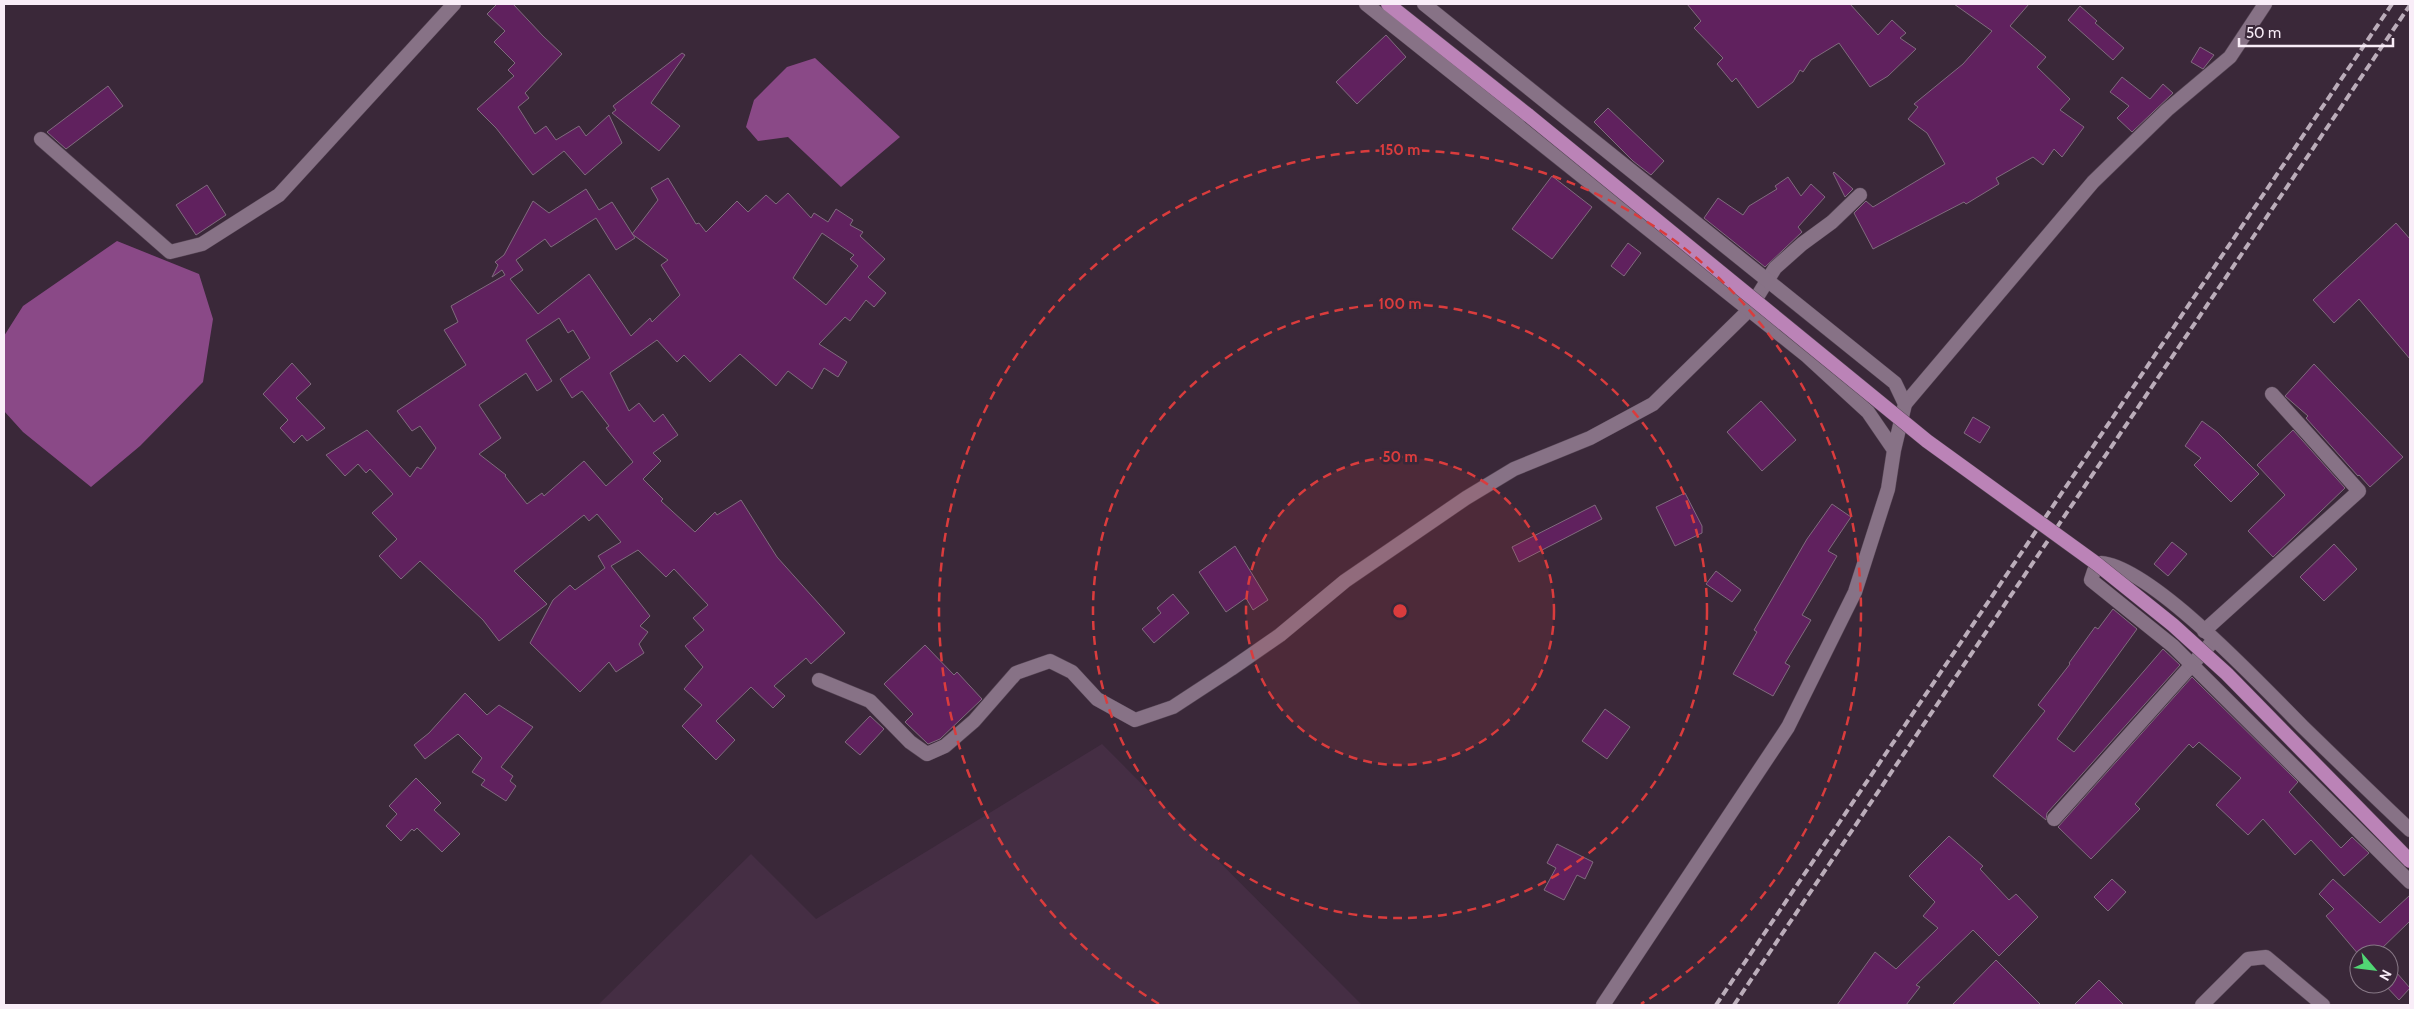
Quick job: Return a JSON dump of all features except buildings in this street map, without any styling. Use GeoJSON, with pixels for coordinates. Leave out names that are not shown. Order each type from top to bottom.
{"type":"FeatureCollection","features":[{"type":"Feature","properties":{"kind":"main road"},"geometry":{"type":"LineString","coordinates":[[1388,4],[1528,115],[1927,441],[2097,564],[2173,625],[2227,674],[2410,861]]}},
{"type":"Feature","properties":{"kind":"street"},"geometry":{"type":"LineString","coordinates":[[41,139],[170,252],[202,244],[279,195],[454,4]]}},
{"type":"Feature","properties":{"kind":"street"},"geometry":{"type":"LineString","coordinates":[[1366,4],[1807,356],[1868,412],[1894,450]]}},
{"type":"Feature","properties":{"kind":"street"},"geometry":{"type":"LineString","coordinates":[[1424,4],[1895,383],[1905,404]]}},
{"type":"Feature","properties":{"kind":"street"},"geometry":{"type":"LineString","coordinates":[[1603,1005],[1788,727],[1855,592],[1888,489],[1894,450],[1905,404],[2093,182],[2167,110],[2230,57],[2265,4]]}},
{"type":"Feature","properties":{"kind":"street"},"geometry":{"type":"LineString","coordinates":[[820,680],[870,701],[910,742],[927,754],[945,746],[974,721],[1016,673],[1050,662],[1072,672],[1097,699],[1134,720],[1173,707],[1280,635],[1345,581],[1466,498],[1514,469],[1590,438],[1653,404],[1750,310],[1775,268],[1802,244],[1832,222],[1860,195]]}},
{"type":"Feature","properties":{"kind":"street"},"geometry":{"type":"LineString","coordinates":[[2054,819],[2192,665],[2209,636],[2360,491],[2272,394]]}},
{"type":"Feature","properties":{"kind":"street"},"geometry":{"type":"LineString","coordinates":[[2410,830],[2162,593],[2136,576],[2110,564],[2101,563],[2094,571],[2092,580],[2173,646],[2410,882]]}},
{"type":"Feature","properties":{"kind":"street"},"geometry":{"type":"LineString","coordinates":[[2202,1005],[2248,959],[2266,957],[2322,1005]]}},
{"type":"Feature","properties":{"kind":"shaded area"},"geometry":{"type":"Polygon","coordinates":[[[815,58],[900,137],[841,187],[788,137],[758,141],[746,127],[754,100],[787,67],[815,58]]]}},
{"type":"Feature","properties":{"kind":"shaded area"},"geometry":{"type":"Polygon","coordinates":[[[117,241],[199,274],[213,319],[203,382],[140,446],[91,487],[23,432],[4,411],[4,336],[23,306],[117,241]]]}},
{"type":"Feature","properties":{"kind":"shaded area"},"geometry":{"type":"Polygon","coordinates":[[[1102,744],[1362,1005],[598,1005],[751,854],[816,919],[1102,744]]]}},
{"type":"Feature","properties":{"kind":"railway"},"geometry":{"type":"LineString","coordinates":[[1716,1005],[2392,4]]}},
{"type":"Feature","properties":{"kind":"railway"},"geometry":{"type":"LineString","coordinates":[[1734,1005],[2410,5]]}}]}
